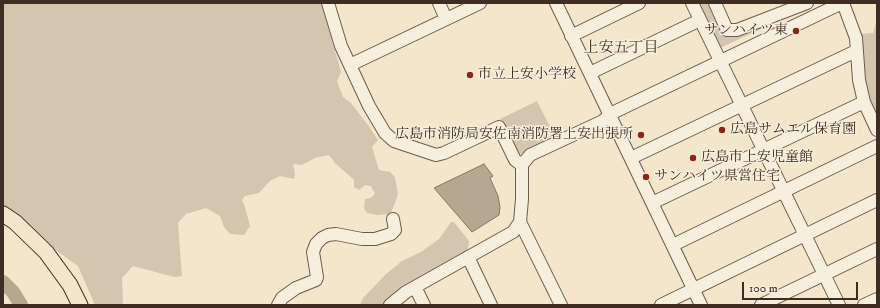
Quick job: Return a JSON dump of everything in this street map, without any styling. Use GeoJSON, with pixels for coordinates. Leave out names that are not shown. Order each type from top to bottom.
{"type":"FeatureCollection","features":[{"type":"Feature","properties":{"kind":"main road"},"geometry":{"type":"LineString","coordinates":[[3,214],[15,222],[46,252],[70,285],[80,305]]}},
{"type":"Feature","properties":{"kind":"street"},"geometry":{"type":"LineString","coordinates":[[328,3],[341,46],[369,106],[385,133],[394,141],[436,155],[444,153],[499,127],[515,160],[522,165]]}},
{"type":"Feature","properties":{"kind":"street"},"geometry":{"type":"LineString","coordinates":[[439,3],[446,19]]}},
{"type":"Feature","properties":{"kind":"street"},"geometry":{"type":"LineString","coordinates":[[350,65],[480,3]]}},
{"type":"Feature","properties":{"kind":"street"},"geometry":{"type":"LineString","coordinates":[[556,3],[701,305]]}},
{"type":"Feature","properties":{"kind":"street"},"geometry":{"type":"LineString","coordinates":[[571,36],[639,3]]}},
{"type":"Feature","properties":{"kind":"street"},"geometry":{"type":"LineString","coordinates":[[692,3],[839,305]]}},
{"type":"Feature","properties":{"kind":"street"},"geometry":{"type":"LineString","coordinates":[[716,3],[727,30],[737,30],[807,3]]}},
{"type":"Feature","properties":{"kind":"street"},"geometry":{"type":"LineString","coordinates":[[390,305],[406,292],[513,232],[520,222],[522,165],[530,156],[603,121],[610,114],[842,3],[856,38],[859,80],[864,102],[877,130]]}},
{"type":"Feature","properties":{"kind":"street"},"geometry":{"type":"LineString","coordinates":[[590,73],[700,20]]}},
{"type":"Feature","properties":{"kind":"street"},"geometry":{"type":"LineString","coordinates":[[631,158],[856,51]]}},
{"type":"Feature","properties":{"kind":"street"},"geometry":{"type":"LineString","coordinates":[[652,203],[864,102]]}},
{"type":"Feature","properties":{"kind":"street"},"geometry":{"type":"LineString","coordinates":[[672,245],[877,146]]}},
{"type":"Feature","properties":{"kind":"street"},"geometry":{"type":"LineString","coordinates":[[660,305],[877,200]]}},
{"type":"Feature","properties":{"kind":"street"},"geometry":{"type":"LineString","coordinates":[[278,305],[282,298],[296,288],[316,280],[317,277],[313,252],[316,244],[322,238],[328,235],[336,234],[362,240],[375,239],[390,234],[395,230],[393,219]]}},
{"type":"Feature","properties":{"kind":"street"},"geometry":{"type":"LineString","coordinates":[[520,222],[561,305]]}},
{"type":"Feature","properties":{"kind":"street"},"geometry":{"type":"LineString","coordinates":[[761,305],[877,248]]}},
{"type":"Feature","properties":{"kind":"street"},"geometry":{"type":"LineString","coordinates":[[468,257],[491,305]]}},
{"type":"Feature","properties":{"kind":"street"},"geometry":{"type":"LineString","coordinates":[[415,287],[424,305]]}},
{"type":"Feature","properties":{"kind":"street"},"geometry":{"type":"LineString","coordinates":[[864,305],[877,299]]}},
{"type":"Feature","properties":{"kind":"shaded area"},"geometry":{"type":"Polygon","coordinates":[[[3,3],[321,3],[341,72],[337,81],[343,97],[351,103],[378,140],[372,147],[379,170],[390,172],[395,177],[398,194],[390,214],[377,215],[367,213],[364,208],[365,199],[371,198],[375,194],[371,186],[365,185],[359,190],[354,187],[354,180],[335,163],[329,155],[315,158],[302,165],[293,164],[295,174],[294,179],[280,176],[270,181],[259,193],[245,196],[242,200],[250,226],[244,235],[230,234],[224,227],[220,216],[206,208],[186,214],[178,223],[182,276],[174,277],[133,266],[122,278],[123,305],[95,305],[78,266],[50,246],[3,206],[3,3]]]}},
{"type":"Feature","properties":{"kind":"shaded area"},"geometry":{"type":"Polygon","coordinates":[[[696,3],[710,3],[725,31],[762,22],[765,27],[718,49],[696,3]]]}},
{"type":"Feature","properties":{"kind":"shaded area"},"geometry":{"type":"Polygon","coordinates":[[[877,20],[877,121],[867,100],[858,34],[873,33],[877,20]]]}},
{"type":"Feature","properties":{"kind":"shaded area"},"geometry":{"type":"Polygon","coordinates":[[[537,101],[556,139],[522,154],[518,153],[500,119],[537,101]]]}},
{"type":"Feature","properties":{"kind":"shaded area"},"geometry":{"type":"Polygon","coordinates":[[[484,164],[493,176],[490,178],[498,196],[500,207],[499,215],[472,232],[434,188],[484,164]]]}},
{"type":"Feature","properties":{"kind":"shaded area"},"geometry":{"type":"Polygon","coordinates":[[[451,222],[454,222],[469,241],[468,250],[404,287],[391,296],[384,305],[360,305],[363,298],[385,275],[402,261],[421,252],[439,239],[451,222]]]}},
{"type":"Feature","properties":{"kind":"waterway"},"geometry":{"type":"LineString","coordinates":[[3,282],[13,292],[21,305]]}},
{"type":"Feature","properties":{"kind":"place","name":"サンハイツ東"},"geometry":{"type":"Point","coordinates":[796,31]}},
{"type":"Feature","properties":{"kind":"place","name":"市立上安小学校"},"geometry":{"type":"Point","coordinates":[470,75]}},
{"type":"Feature","properties":{"kind":"place","name":"広島サムエル保育園"},"geometry":{"type":"Point","coordinates":[722,130]}},
{"type":"Feature","properties":{"kind":"place","name":"広島市消防局安佐南消防署上安出張所"},"geometry":{"type":"Point","coordinates":[641,135]}},
{"type":"Feature","properties":{"kind":"place","name":"広島市上安児童館"},"geometry":{"type":"Point","coordinates":[693,158]}},
{"type":"Feature","properties":{"kind":"place","name":"サンハイツ県営住宅"},"geometry":{"type":"Point","coordinates":[646,177]}},
{"type":"Feature","properties":{"kind":"district","name":"上安五丁目"},"geometry":{"type":"Point","coordinates":[621,49]}}]}
